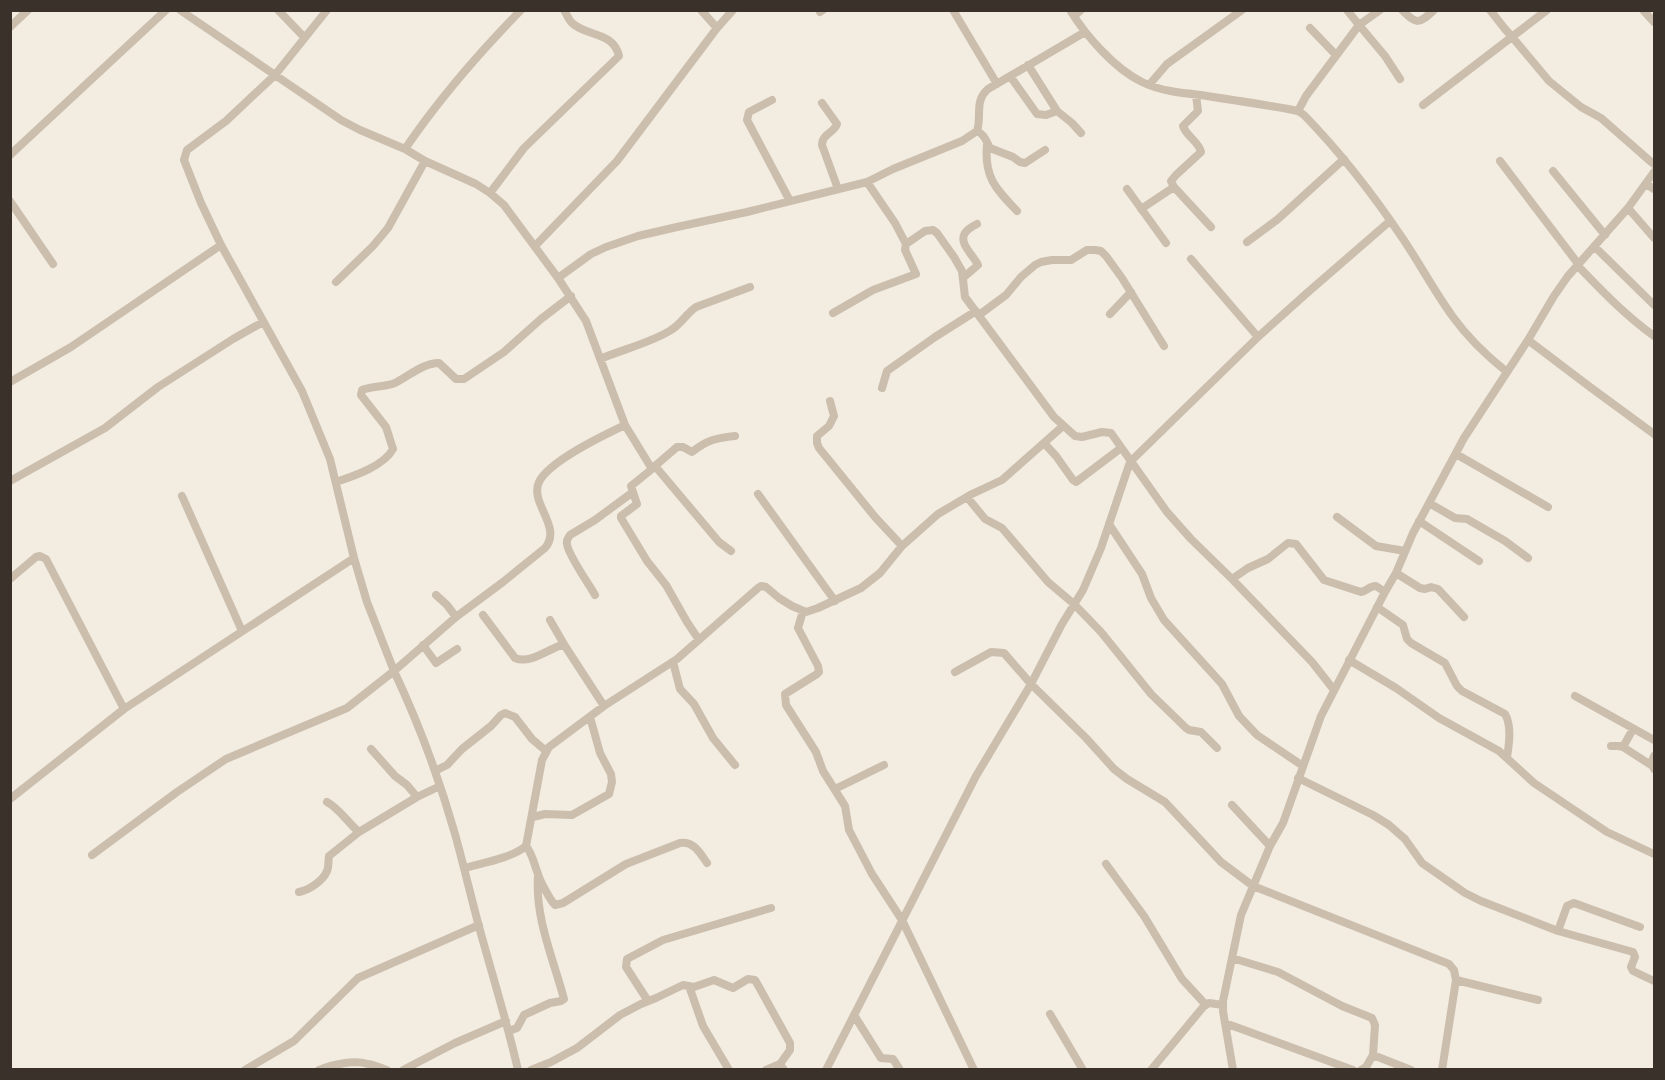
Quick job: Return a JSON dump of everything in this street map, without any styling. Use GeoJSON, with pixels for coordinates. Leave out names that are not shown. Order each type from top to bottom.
{"type":"FeatureCollection","features":[{"type":"Feature","properties":{"kind":"street"},"geometry":{"type":"LineString","coordinates":[[10,27],[28,10]]}},
{"type":"Feature","properties":{"kind":"street"},"geometry":{"type":"LineString","coordinates":[[10,155],[166,10]]}},
{"type":"Feature","properties":{"kind":"street"},"geometry":{"type":"LineString","coordinates":[[180,10],[341,120],[476,184],[504,205],[571,296],[586,321],[625,425],[653,467],[719,542],[731,551]]}},
{"type":"Feature","properties":{"kind":"street"},"geometry":{"type":"LineString","coordinates":[[278,10],[304,38]]}},
{"type":"Feature","properties":{"kind":"street"},"geometry":{"type":"LineString","coordinates":[[327,10],[275,75],[226,121],[197,141],[185,153],[185,164],[221,245],[303,392],[330,459],[354,558],[370,609],[394,671],[414,712],[440,786],[465,868],[518,1070]]}},
{"type":"Feature","properties":{"kind":"street"},"geometry":{"type":"LineString","coordinates":[[405,149],[439,103],[520,10]]}},
{"type":"Feature","properties":{"kind":"street"},"geometry":{"type":"LineString","coordinates":[[490,193],[524,148],[619,56],[609,39],[574,25],[564,10]]}},
{"type":"Feature","properties":{"kind":"street"},"geometry":{"type":"LineString","coordinates":[[701,10],[717,28]]}},
{"type":"Feature","properties":{"kind":"street"},"geometry":{"type":"LineString","coordinates":[[535,246],[617,161],[733,10]]}},
{"type":"Feature","properties":{"kind":"street"},"geometry":{"type":"LineString","coordinates":[[953,10],[997,84]]}},
{"type":"Feature","properties":{"kind":"street"},"geometry":{"type":"LineString","coordinates":[[1149,85],[1167,64],[1242,10]]}},
{"type":"Feature","properties":{"kind":"street"},"geometry":{"type":"LineString","coordinates":[[1347,10],[1385,56],[1400,79]]}},
{"type":"Feature","properties":{"kind":"street"},"geometry":{"type":"LineString","coordinates":[[1301,113],[1306,96],[1359,25],[1380,10]]}},
{"type":"Feature","properties":{"kind":"street"},"geometry":{"type":"LineString","coordinates":[[1402,10],[1411,19],[1419,22],[1434,10]]}},
{"type":"Feature","properties":{"kind":"street"},"geometry":{"type":"LineString","coordinates":[[1490,10],[1549,81],[1581,107],[1601,118],[1654,164]]}},
{"type":"Feature","properties":{"kind":"street"},"geometry":{"type":"LineString","coordinates":[[1423,105],[1547,10]]}},
{"type":"Feature","properties":{"kind":"street"},"geometry":{"type":"LineString","coordinates":[[1643,10],[1654,22]]}},
{"type":"Feature","properties":{"kind":"street"},"geometry":{"type":"LineString","coordinates":[[1075,12],[1085,32],[1101,50],[1134,78],[1149,85],[1196,98],[1301,113],[1344,159],[1390,221],[1455,320],[1488,357],[1507,372]]}},
{"type":"Feature","properties":{"kind":"street"},"geometry":{"type":"LineString","coordinates":[[1310,28],[1336,55]]}},
{"type":"Feature","properties":{"kind":"street"},"geometry":{"type":"LineString","coordinates":[[558,278],[591,254],[638,236],[867,182],[962,141],[977,131],[978,105],[988,89],[1085,32]]}},
{"type":"Feature","properties":{"kind":"street"},"geometry":{"type":"LineString","coordinates":[[1028,65],[1057,111],[1081,133]]}},
{"type":"Feature","properties":{"kind":"street"},"geometry":{"type":"LineString","coordinates":[[1010,76],[1037,114],[1046,115],[1057,111]]}},
{"type":"Feature","properties":{"kind":"street"},"geometry":{"type":"LineString","coordinates":[[1196,98],[1198,111],[1183,126],[1200,146],[1202,152],[1171,179],[1171,184],[1210,226]]}},
{"type":"Feature","properties":{"kind":"street"},"geometry":{"type":"LineString","coordinates":[[772,100],[749,112],[747,120],[790,201]]}},
{"type":"Feature","properties":{"kind":"street"},"geometry":{"type":"LineString","coordinates":[[822,103],[837,124],[835,129],[825,136],[822,145],[838,189]]}},
{"type":"Feature","properties":{"kind":"street"},"geometry":{"type":"LineString","coordinates":[[977,131],[982,134],[994,151],[1013,157],[1020,162],[1025,163],[1046,150]]}},
{"type":"Feature","properties":{"kind":"street"},"geometry":{"type":"LineString","coordinates":[[987,143],[986,155],[991,180],[1000,194],[1017,211]]}},
{"type":"Feature","properties":{"kind":"street"},"geometry":{"type":"LineString","coordinates":[[1247,242],[1278,219],[1344,159]]}},
{"type":"Feature","properties":{"kind":"street"},"geometry":{"type":"LineString","coordinates":[[336,282],[388,228],[425,161]]}},
{"type":"Feature","properties":{"kind":"street"},"geometry":{"type":"LineString","coordinates":[[1500,161],[1578,265],[1604,293],[1654,336]]}},
{"type":"Feature","properties":{"kind":"street"},"geometry":{"type":"LineString","coordinates":[[1553,171],[1605,235]]}},
{"type":"Feature","properties":{"kind":"street"},"geometry":{"type":"LineString","coordinates":[[1233,1070],[1223,1005],[1238,923],[1270,846],[1283,823],[1298,778],[1334,690],[1396,573],[1419,521],[1483,408],[1559,288],[1628,208],[1654,172]]}},
{"type":"Feature","properties":{"kind":"street"},"geometry":{"type":"LineString","coordinates":[[833,313],[873,290],[916,274],[905,250],[906,244],[895,223],[867,182]]}},
{"type":"Feature","properties":{"kind":"street"},"geometry":{"type":"LineString","coordinates":[[1647,182],[1654,189]]}},
{"type":"Feature","properties":{"kind":"street"},"geometry":{"type":"LineString","coordinates":[[1141,209],[1174,187]]}},
{"type":"Feature","properties":{"kind":"street"},"geometry":{"type":"LineString","coordinates":[[1127,189],[1166,243]]}},
{"type":"Feature","properties":{"kind":"street"},"geometry":{"type":"LineString","coordinates":[[10,201],[53,264]]}},
{"type":"Feature","properties":{"kind":"street"},"geometry":{"type":"LineString","coordinates":[[1628,208],[1654,238]]}},
{"type":"Feature","properties":{"kind":"street"},"geometry":{"type":"LineString","coordinates":[[826,1070],[976,776],[1031,684],[1092,572],[1130,462],[1258,337],[1390,221]]}},
{"type":"Feature","properties":{"kind":"street"},"geometry":{"type":"LineString","coordinates":[[964,276],[978,265],[964,244],[963,238],[964,233],[977,224]]}},
{"type":"Feature","properties":{"kind":"street"},"geometry":{"type":"LineString","coordinates":[[906,244],[925,231],[933,230],[937,233],[964,276],[965,297],[1054,417],[1076,436],[1110,433],[1167,512],[1312,662],[1334,690]]}},
{"type":"Feature","properties":{"kind":"street"},"geometry":{"type":"LineString","coordinates":[[10,382],[71,347],[221,245]]}},
{"type":"Feature","properties":{"kind":"street"},"geometry":{"type":"LineString","coordinates":[[1595,247],[1654,304]]}},
{"type":"Feature","properties":{"kind":"street"},"geometry":{"type":"LineString","coordinates":[[882,388],[887,371],[917,349],[1006,295],[1035,265],[1052,260],[1071,260],[1091,249],[1101,251],[1106,256],[1164,346]]}},
{"type":"Feature","properties":{"kind":"street"},"geometry":{"type":"LineString","coordinates":[[1191,259],[1258,337]]}},
{"type":"Feature","properties":{"kind":"street"},"geometry":{"type":"LineString","coordinates":[[600,359],[666,333],[696,308],[750,287]]}},
{"type":"Feature","properties":{"kind":"street"},"geometry":{"type":"LineString","coordinates":[[1110,314],[1131,292]]}},
{"type":"Feature","properties":{"kind":"street"},"geometry":{"type":"LineString","coordinates":[[336,482],[365,471],[390,454],[393,449],[386,427],[361,395],[362,390],[392,384],[424,366],[435,363],[439,363],[456,379],[464,379],[504,352],[571,296]]}},
{"type":"Feature","properties":{"kind":"street"},"geometry":{"type":"LineString","coordinates":[[10,481],[105,428],[159,387],[263,322]]}},
{"type":"Feature","properties":{"kind":"street"},"geometry":{"type":"LineString","coordinates":[[1528,340],[1654,434]]}},
{"type":"Feature","properties":{"kind":"street"},"geometry":{"type":"LineString","coordinates":[[830,401],[834,416],[829,426],[816,436],[819,448],[875,517],[902,546]]}},
{"type":"Feature","properties":{"kind":"street"},"geometry":{"type":"LineString","coordinates":[[92,855],[226,759],[347,708],[394,671],[456,617],[504,582],[550,543],[551,533],[538,494],[539,482],[560,461],[625,425]]}},
{"type":"Feature","properties":{"kind":"street"},"geometry":{"type":"LineString","coordinates":[[465,868],[524,849],[542,760],[546,751],[603,706],[673,662],[761,586],[803,611],[811,611],[861,588],[873,579],[902,546],[938,514],[1002,480],[1063,426]]}},
{"type":"Feature","properties":{"kind":"street"},"geometry":{"type":"LineString","coordinates":[[699,640],[666,585],[647,561],[621,516],[636,505],[631,486],[679,446],[692,452],[715,438],[735,436]]}},
{"type":"Feature","properties":{"kind":"street"},"geometry":{"type":"LineString","coordinates":[[1044,443],[1076,482],[1121,448]]}},
{"type":"Feature","properties":{"kind":"street"},"geometry":{"type":"LineString","coordinates":[[1456,454],[1548,507]]}},
{"type":"Feature","properties":{"kind":"street"},"geometry":{"type":"LineString","coordinates":[[595,595],[567,546],[567,539],[633,492]]}},
{"type":"Feature","properties":{"kind":"street"},"geometry":{"type":"LineString","coordinates":[[758,494],[835,601]]}},
{"type":"Feature","properties":{"kind":"street"},"geometry":{"type":"LineString","coordinates":[[182,496],[242,631]]}},
{"type":"Feature","properties":{"kind":"street"},"geometry":{"type":"LineString","coordinates":[[967,497],[985,519],[1002,528],[1048,582],[1074,604],[1101,632],[1151,694],[1186,728],[1201,732],[1217,748]]}},
{"type":"Feature","properties":{"kind":"street"},"geometry":{"type":"LineString","coordinates":[[1429,503],[1455,518],[1467,519],[1505,541],[1528,558]]}},
{"type":"Feature","properties":{"kind":"street"},"geometry":{"type":"LineString","coordinates":[[1337,517],[1377,546],[1405,551]]}},
{"type":"Feature","properties":{"kind":"street"},"geometry":{"type":"LineString","coordinates":[[1419,521],[1479,561]]}},
{"type":"Feature","properties":{"kind":"street"},"geometry":{"type":"LineString","coordinates":[[1109,524],[1142,574],[1151,598],[1164,620],[1222,684],[1239,716],[1257,735],[1303,766]]}},
{"type":"Feature","properties":{"kind":"street"},"geometry":{"type":"LineString","coordinates":[[1232,579],[1248,568],[1268,560],[1292,542],[1296,544],[1320,576],[1329,583],[1360,592],[1376,586],[1385,592]]}},
{"type":"Feature","properties":{"kind":"street"},"geometry":{"type":"LineString","coordinates":[[10,579],[36,557],[46,558],[124,709]]}},
{"type":"Feature","properties":{"kind":"street"},"geometry":{"type":"LineString","coordinates":[[10,799],[124,709],[354,558]]}},
{"type":"Feature","properties":{"kind":"street"},"geometry":{"type":"LineString","coordinates":[[1396,573],[1420,588],[1438,589],[1464,617]]}},
{"type":"Feature","properties":{"kind":"street"},"geometry":{"type":"LineString","coordinates":[[436,595],[456,617]]}},
{"type":"Feature","properties":{"kind":"street"},"geometry":{"type":"LineString","coordinates":[[1377,607],[1403,625],[1407,639],[1411,643],[1445,663],[1462,691],[1505,714],[1508,722],[1507,758]]}},
{"type":"Feature","properties":{"kind":"street"},"geometry":{"type":"LineString","coordinates":[[803,611],[798,628],[819,672],[785,694],[785,702],[816,752],[823,771],[845,806],[849,830],[872,874],[902,920],[974,1070]]}},
{"type":"Feature","properties":{"kind":"street"},"geometry":{"type":"LineString","coordinates":[[483,615],[515,658],[519,660],[528,660],[565,646]]}},
{"type":"Feature","properties":{"kind":"street"},"geometry":{"type":"LineString","coordinates":[[550,620],[603,706]]}},
{"type":"Feature","properties":{"kind":"street"},"geometry":{"type":"LineString","coordinates":[[423,645],[436,663],[457,649]]}},
{"type":"Feature","properties":{"kind":"street"},"geometry":{"type":"LineString","coordinates":[[955,672],[991,652],[1004,653],[1114,769],[1165,802],[1221,862],[1253,886],[1449,964],[1454,970],[1456,980],[1442,1070]]}},
{"type":"Feature","properties":{"kind":"street"},"geometry":{"type":"LineString","coordinates":[[1349,660],[1396,687],[1439,718],[1499,751],[1534,783],[1607,832],[1654,854]]}},
{"type":"Feature","properties":{"kind":"street"},"geometry":{"type":"LineString","coordinates":[[673,662],[680,689],[694,704],[713,738],[735,765]]}},
{"type":"Feature","properties":{"kind":"street"},"geometry":{"type":"LineString","coordinates":[[1575,696],[1654,741]]}},
{"type":"Feature","properties":{"kind":"street"},"geometry":{"type":"LineString","coordinates":[[435,771],[447,765],[466,745],[505,713],[512,714],[532,739],[546,751]]}},
{"type":"Feature","properties":{"kind":"street"},"geometry":{"type":"LineString","coordinates":[[532,817],[545,814],[572,815],[609,794],[611,774],[600,753],[590,717]]}},
{"type":"Feature","properties":{"kind":"street"},"geometry":{"type":"LineString","coordinates":[[1623,747],[1633,729]]}},
{"type":"Feature","properties":{"kind":"street"},"geometry":{"type":"LineString","coordinates":[[1611,746],[1623,747],[1653,763]]}},
{"type":"Feature","properties":{"kind":"street"},"geometry":{"type":"LineString","coordinates":[[371,749],[417,797]]}},
{"type":"Feature","properties":{"kind":"street"},"geometry":{"type":"LineString","coordinates":[[835,789],[884,765]]}},
{"type":"Feature","properties":{"kind":"street"},"geometry":{"type":"LineString","coordinates":[[1298,778],[1389,825],[1405,839],[1422,862],[1465,893],[1558,931],[1633,952],[1635,957],[1631,967],[1633,971],[1654,981]]}},
{"type":"Feature","properties":{"kind":"street"},"geometry":{"type":"LineString","coordinates":[[299,892],[322,879],[328,869],[329,856],[359,831],[440,786]]}},
{"type":"Feature","properties":{"kind":"street"},"geometry":{"type":"LineString","coordinates":[[327,802],[336,807],[359,831]]}},
{"type":"Feature","properties":{"kind":"street"},"geometry":{"type":"LineString","coordinates":[[1232,805],[1270,846]]}},
{"type":"Feature","properties":{"kind":"street"},"geometry":{"type":"LineString","coordinates":[[526,846],[534,858],[538,875],[550,900],[555,905],[563,903],[626,864],[680,843],[692,844],[707,863]]}},
{"type":"Feature","properties":{"kind":"street"},"geometry":{"type":"LineString","coordinates":[[1106,864],[1144,916],[1182,979],[1206,1005]]}},
{"type":"Feature","properties":{"kind":"street"},"geometry":{"type":"LineString","coordinates":[[509,1031],[517,1028],[524,1015],[564,999],[540,916],[537,894],[538,875]]}},
{"type":"Feature","properties":{"kind":"street"},"geometry":{"type":"LineString","coordinates":[[1558,931],[1567,906],[1574,903],[1640,927]]}},
{"type":"Feature","properties":{"kind":"street"},"geometry":{"type":"LineString","coordinates":[[648,1001],[626,967],[627,959],[663,940],[771,908]]}},
{"type":"Feature","properties":{"kind":"street"},"geometry":{"type":"LineString","coordinates":[[245,1070],[294,1041],[358,978],[479,925]]}},
{"type":"Feature","properties":{"kind":"street"},"geometry":{"type":"LineString","coordinates":[[1232,958],[1278,972],[1342,1006],[1372,1018],[1375,1026],[1373,1055],[1366,1067],[1361,1070]]}},
{"type":"Feature","properties":{"kind":"street"},"geometry":{"type":"LineString","coordinates":[[531,1070],[577,1048],[620,1015],[683,985],[694,987],[714,980],[733,988],[748,979],[755,980],[791,1046],[782,1066],[766,1070]]}},
{"type":"Feature","properties":{"kind":"street"},"geometry":{"type":"LineString","coordinates":[[1456,980],[1538,1000]]}},
{"type":"Feature","properties":{"kind":"street"},"geometry":{"type":"LineString","coordinates":[[689,986],[703,1026],[729,1070]]}},
{"type":"Feature","properties":{"kind":"street"},"geometry":{"type":"LineString","coordinates":[[1151,1070],[1206,1005],[1223,1005]]}},
{"type":"Feature","properties":{"kind":"street"},"geometry":{"type":"LineString","coordinates":[[1050,1014],[1083,1070]]}},
{"type":"Feature","properties":{"kind":"street"},"geometry":{"type":"LineString","coordinates":[[854,1016],[881,1058],[893,1059],[900,1070]]}},
{"type":"Feature","properties":{"kind":"street"},"geometry":{"type":"LineString","coordinates":[[403,1070],[455,1043],[506,1021]]}},
{"type":"Feature","properties":{"kind":"street"},"geometry":{"type":"LineString","coordinates":[[1225,1023],[1353,1070]]}},
{"type":"Feature","properties":{"kind":"street"},"geometry":{"type":"LineString","coordinates":[[1373,1055],[1411,1070]]}},
{"type":"Feature","properties":{"kind":"street"},"geometry":{"type":"LineString","coordinates":[[319,1070],[341,1064],[365,1063],[387,1070]]}}]}
